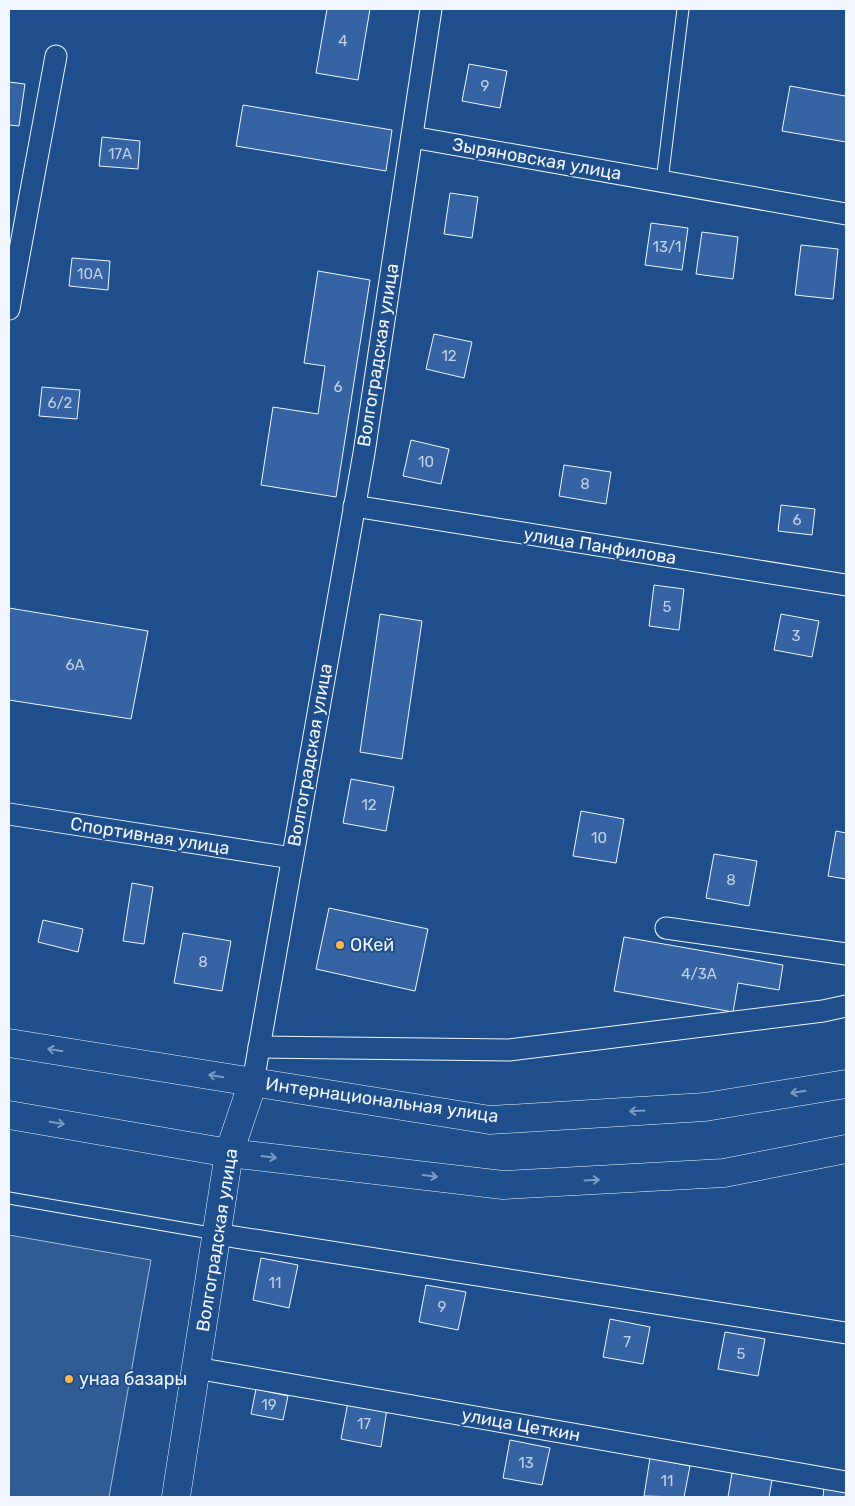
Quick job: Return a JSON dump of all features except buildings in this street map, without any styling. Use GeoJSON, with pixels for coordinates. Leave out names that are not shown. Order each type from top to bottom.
{"type":"FeatureCollection","features":[{"type":"Feature","properties":{"kind":"main road","name":"Интернациональная улица"},"geometry":{"type":"LineString","coordinates":[[9,1043],[490,1120],[705,1107],[846,1084]]}},
{"type":"Feature","properties":{"kind":"main road","name":"Волгоградская улица"},"geometry":{"type":"LineString","coordinates":[[176,1497],[229,1152],[253,1082]]}},
{"type":"Feature","properties":{"kind":"main road"},"geometry":{"type":"LineString","coordinates":[[9,1115],[229,1152],[503,1185],[724,1173],[846,1149]]}},
{"type":"Feature","properties":{"kind":"street","name":"Волгоградская улица"},"geometry":{"type":"LineString","coordinates":[[253,1082],[354,506],[431,9]]}},
{"type":"Feature","properties":{"kind":"street"},"geometry":{"type":"LineString","coordinates":[[9,309],[56,56]]}},
{"type":"Feature","properties":{"kind":"street","name":"Зыряновская улица"},"geometry":{"type":"LineString","coordinates":[[412,137],[846,214]]}},
{"type":"Feature","properties":{"kind":"street","name":"улица Панфилова"},"geometry":{"type":"LineString","coordinates":[[354,506],[846,585]]}},
{"type":"Feature","properties":{"kind":"street","name":"Спортивная улица"},"geometry":{"type":"LineString","coordinates":[[9,814],[292,858]]}},
{"type":"Feature","properties":{"kind":"street"},"geometry":{"type":"LineString","coordinates":[[666,928],[846,954]]}},
{"type":"Feature","properties":{"kind":"street"},"geometry":{"type":"LineString","coordinates":[[259,1047],[509,1050],[823,1011],[846,1006]]}},
{"type":"Feature","properties":{"kind":"street"},"geometry":{"type":"LineString","coordinates":[[216,1234],[846,1333]]}},
{"type":"Feature","properties":{"kind":"street","name":"улица Цеткин"},"geometry":{"type":"LineString","coordinates":[[196,1368],[846,1482]]}},
{"type":"Feature","properties":{"kind":"lane"},"geometry":{"type":"LineString","coordinates":[[662,181],[683,9]]}},
{"type":"Feature","properties":{"kind":"lane"},"geometry":{"type":"LineString","coordinates":[[9,1198],[216,1234]]}},
{"type":"Feature","properties":{"kind":"shaded area","name":"унаа базары"},"geometry":{"type":"Polygon","coordinates":[[[9,1235],[151,1260],[109,1497],[9,1497],[9,1235]]]}},
{"type":"Feature","properties":{"kind":"place","name":"ОКей"},"geometry":{"type":"Point","coordinates":[340,945]}},
{"type":"Feature","properties":{"kind":"place","name":"унаа базары"},"geometry":{"type":"Point","coordinates":[69,1379]}}]}
